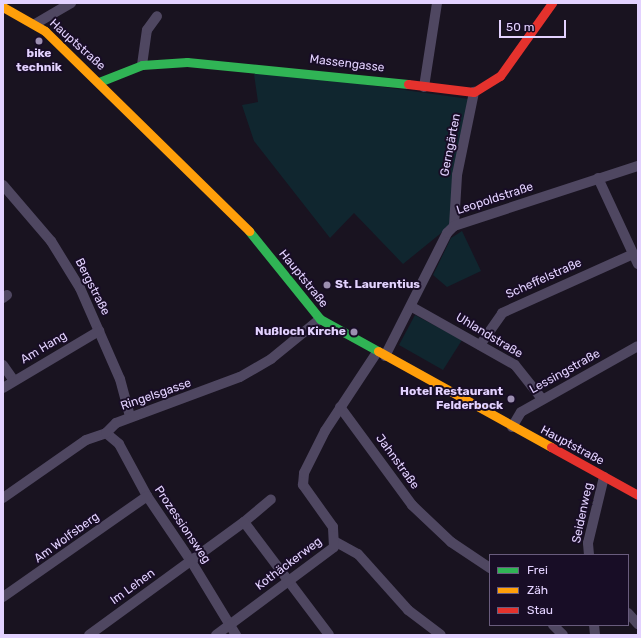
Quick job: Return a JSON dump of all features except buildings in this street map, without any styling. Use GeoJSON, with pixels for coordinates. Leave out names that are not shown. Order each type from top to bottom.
{"type":"FeatureCollection","features":[{"type":"Feature","properties":{"kind":"main road"},"geometry":{"type":"LineString","coordinates":[[474,92],[500,76],[552,3]]}},
{"type":"Feature","properties":{"kind":"main road","name":"Hauptstraße"},"geometry":{"type":"LineString","coordinates":[[3,8],[35,24],[99,82],[247,229],[320,320],[638,495]]}},
{"type":"Feature","properties":{"kind":"main road","name":"Massengasse"},"geometry":{"type":"LineString","coordinates":[[99,82],[142,65],[187,62],[296,70],[474,92]]}},
{"type":"Feature","properties":{"kind":"street"},"geometry":{"type":"LineString","coordinates":[[35,24],[71,3]]}},
{"type":"Feature","properties":{"kind":"street"},"geometry":{"type":"LineString","coordinates":[[424,87],[437,3]]}},
{"type":"Feature","properties":{"kind":"street"},"geometry":{"type":"LineString","coordinates":[[142,65],[147,30],[157,16]]}},
{"type":"Feature","properties":{"kind":"street","name":"Gerngärten"},"geometry":{"type":"LineString","coordinates":[[454,226],[457,175],[474,92]]}},
{"type":"Feature","properties":{"kind":"street","name":"Leopoldstraße"},"geometry":{"type":"LineString","coordinates":[[381,354],[412,307],[447,233],[454,226],[638,166]]}},
{"type":"Feature","properties":{"kind":"street"},"geometry":{"type":"LineString","coordinates":[[598,178],[638,264]]}},
{"type":"Feature","properties":{"kind":"street","name":"Bergstraße"},"geometry":{"type":"LineString","coordinates":[[3,185],[66,264],[99,331],[130,417]]}},
{"type":"Feature","properties":{"kind":"street","name":"Scheffelstraße"},"geometry":{"type":"LineString","coordinates":[[480,345],[502,313],[633,254]]}},
{"type":"Feature","properties":{"kind":"street","name":"Uhlandstraße"},"geometry":{"type":"LineString","coordinates":[[412,307],[515,365],[542,399]]}},
{"type":"Feature","properties":{"kind":"street","name":"Ringelsgasse"},"geometry":{"type":"LineString","coordinates":[[3,498],[86,440],[106,433],[116,423],[240,377],[271,359],[320,320]]}},
{"type":"Feature","properties":{"kind":"street","name":"Am Hang"},"geometry":{"type":"LineString","coordinates":[[3,388],[99,331]]}},
{"type":"Feature","properties":{"kind":"street","name":"Lessingstraße"},"geometry":{"type":"LineString","coordinates":[[512,427],[521,412],[638,346]]}},
{"type":"Feature","properties":{"kind":"street"},"geometry":{"type":"LineString","coordinates":[[340,407],[381,354]]}},
{"type":"Feature","properties":{"kind":"street"},"geometry":{"type":"LineString","coordinates":[[3,365],[14,381]]}},
{"type":"Feature","properties":{"kind":"street","name":"Kothäckerweg"},"geometry":{"type":"LineString","coordinates":[[230,625],[336,542],[333,527],[303,484],[307,465],[340,407]]}},
{"type":"Feature","properties":{"kind":"street","name":"Jahnstraße"},"geometry":{"type":"LineString","coordinates":[[340,407],[412,506],[452,542],[489,567]]}},
{"type":"Feature","properties":{"kind":"street","name":"Prozessionsweg"},"geometry":{"type":"LineString","coordinates":[[106,433],[118,444],[147,496],[191,561],[236,635]]}},
{"type":"Feature","properties":{"kind":"street","name":"Seidenweg"},"geometry":{"type":"LineString","coordinates":[[588,554],[588,543],[604,477]]}},
{"type":"Feature","properties":{"kind":"street","name":"Am Wolfsberg"},"geometry":{"type":"LineString","coordinates":[[3,597],[147,496]]}},
{"type":"Feature","properties":{"kind":"street","name":"Im Lehen"},"geometry":{"type":"LineString","coordinates":[[89,635],[244,522],[271,499]]}},
{"type":"Feature","properties":{"kind":"street"},"geometry":{"type":"LineString","coordinates":[[244,522],[329,635]]}},
{"type":"Feature","properties":{"kind":"street"},"geometry":{"type":"LineString","coordinates":[[336,542],[358,554],[408,610],[441,635]]}},
{"type":"Feature","properties":{"kind":"street"},"geometry":{"type":"LineString","coordinates":[[629,615],[638,624]]}},
{"type":"Feature","properties":{"kind":"street"},"geometry":{"type":"LineString","coordinates":[[216,635],[230,625]]}},
{"type":"Feature","properties":{"kind":"street"},"geometry":{"type":"LineString","coordinates":[[554,626],[563,635]]}},
{"type":"Feature","properties":{"kind":"shaded area"},"geometry":{"type":"Polygon","coordinates":[[[283,73],[469,99],[451,225],[403,264],[354,213],[330,238],[254,141],[242,105],[258,102],[254,74],[283,73]]]}},
{"type":"Feature","properties":{"kind":"shaded area"},"geometry":{"type":"Polygon","coordinates":[[[462,231],[481,271],[447,287],[433,275],[451,238],[462,231]]]}},
{"type":"Feature","properties":{"kind":"shaded area"},"geometry":{"type":"Polygon","coordinates":[[[415,315],[462,340],[443,370],[399,345],[415,315]]]}},
{"type":"Feature","properties":{"kind":"traffic: fast"},"geometry":{"type":"LineString","coordinates":[[99,82],[142,65],[187,62],[408,84]]}},
{"type":"Feature","properties":{"kind":"traffic: fast"},"geometry":{"type":"LineString","coordinates":[[249,231],[320,319],[378,351]]}},
{"type":"Feature","properties":{"kind":"traffic: slow"},"geometry":{"type":"LineString","coordinates":[[3,7],[45,31],[249,231]]}},
{"type":"Feature","properties":{"kind":"traffic: slow"},"geometry":{"type":"LineString","coordinates":[[378,351],[551,447]]}},
{"type":"Feature","properties":{"kind":"traffic: jam"},"geometry":{"type":"LineString","coordinates":[[408,84],[474,92],[500,76],[552,3]]}},
{"type":"Feature","properties":{"kind":"traffic: jam"},"geometry":{"type":"LineString","coordinates":[[551,447],[638,495]]}},
{"type":"Feature","properties":{"kind":"place","name":"bike technik"},"geometry":{"type":"Point","coordinates":[39,41]}},
{"type":"Feature","properties":{"kind":"place","name":"St. Laurentius"},"geometry":{"type":"Point","coordinates":[327,285]}},
{"type":"Feature","properties":{"kind":"place","name":"Nußloch Kirche"},"geometry":{"type":"Point","coordinates":[354,332]}},
{"type":"Feature","properties":{"kind":"place","name":"Hotel Restaurant Felderbock"},"geometry":{"type":"Point","coordinates":[511,399]}}]}
